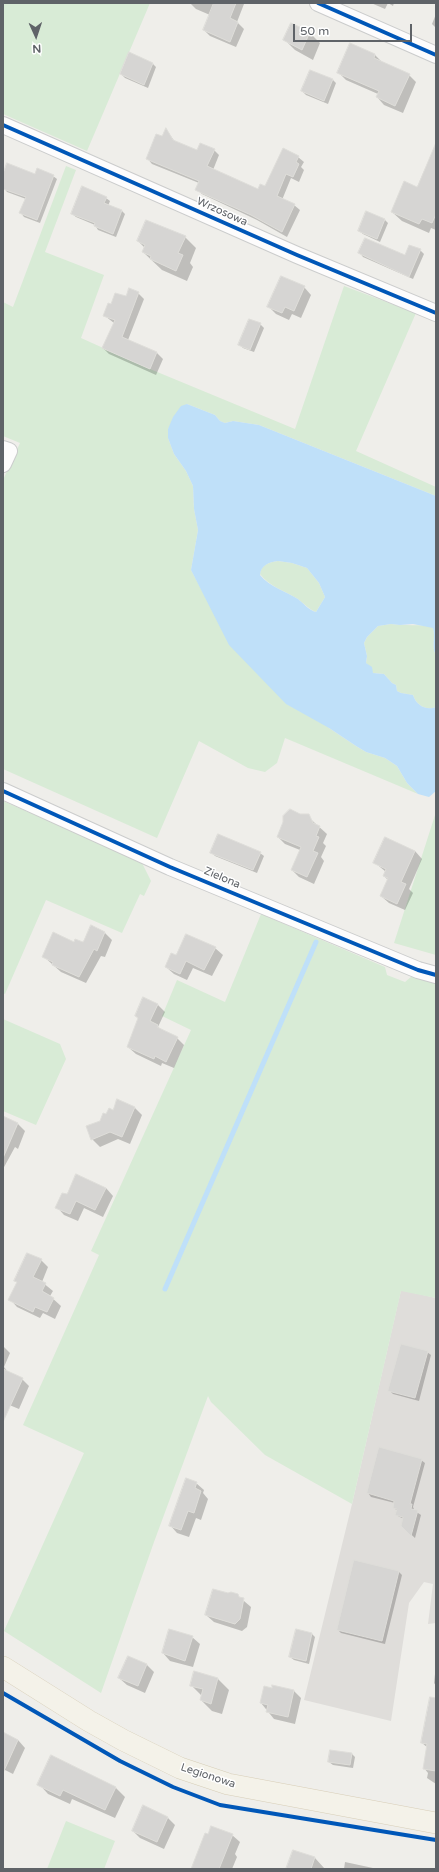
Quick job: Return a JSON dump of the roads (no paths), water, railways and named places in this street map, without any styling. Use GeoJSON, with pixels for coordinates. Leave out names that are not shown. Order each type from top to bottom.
{"type":"FeatureCollection","features":[{"type":"Feature","properties":{"kind":"main road","name":"Legionowa"},"geometry":{"type":"LineString","coordinates":[[3,1666],[89,1721],[123,1740],[180,1768],[228,1784],[436,1822]]}},
{"type":"Feature","properties":{"kind":"street"},"geometry":{"type":"LineString","coordinates":[[318,3],[436,55]]}},
{"type":"Feature","properties":{"kind":"street","name":"Wrzosowa"},"geometry":{"type":"LineString","coordinates":[[3,125],[297,256],[435,309]]}},
{"type":"Feature","properties":{"kind":"street","name":"Zielona"},"geometry":{"type":"LineString","coordinates":[[3,792],[177,870],[418,970],[436,975]]}},
{"type":"Feature","properties":{"kind":"water"},"geometry":{"type":"Polygon","coordinates":[[[187,404],[215,415],[220,421],[225,423],[233,421],[259,425],[436,496],[436,655],[434,648],[433,628],[413,624],[391,624],[378,626],[367,637],[364,643],[367,656],[366,663],[372,667],[373,673],[384,674],[392,683],[396,685],[397,691],[413,695],[416,702],[425,708],[436,707],[436,791],[429,797],[418,794],[407,783],[397,766],[385,758],[366,752],[329,728],[286,704],[229,645],[191,570],[198,530],[194,509],[193,486],[186,471],[174,454],[168,438],[168,429],[173,417],[181,406],[187,404]],[[278,561],[269,563],[264,566],[260,575],[268,583],[298,599],[309,609],[316,612],[325,597],[319,583],[307,568],[292,563],[278,561]]]}},
{"type":"Feature","properties":{"kind":"waterway"},"geometry":{"type":"LineString","coordinates":[[165,1289],[316,942]]}}]}
